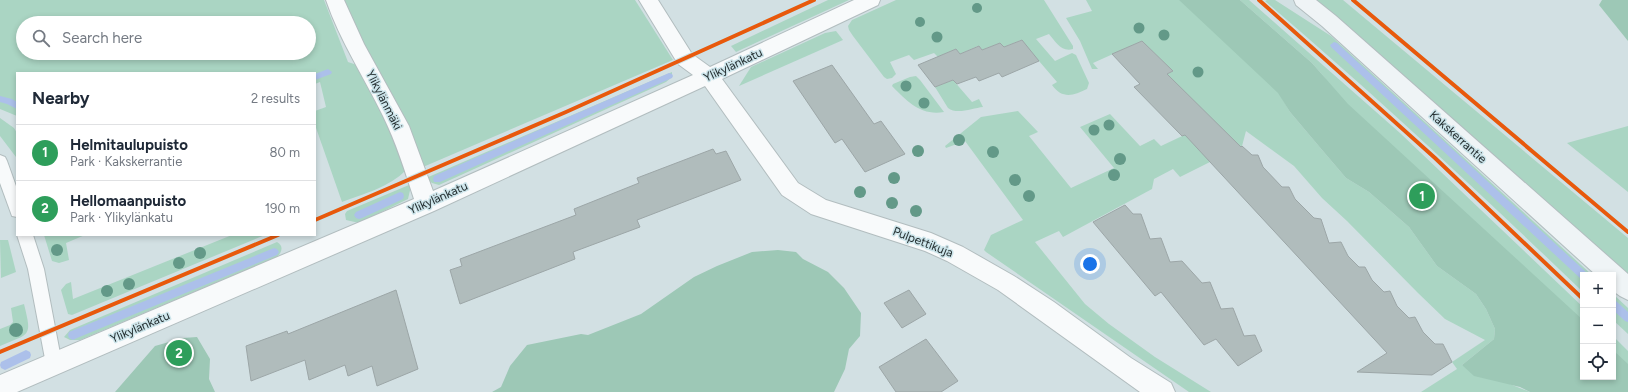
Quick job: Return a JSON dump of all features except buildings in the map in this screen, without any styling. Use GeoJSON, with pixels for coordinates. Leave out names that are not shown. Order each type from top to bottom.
{"type":"FeatureCollection","features":[{"type":"Feature","properties":{"kind":"main road","name":"Kakskerrantie"},"geometry":{"type":"LineString","coordinates":[[1303,0],[1330,21],[1609,272]]}},
{"type":"Feature","properties":{"kind":"main road","name":"Kakskerrantie"},"geometry":{"type":"LineString","coordinates":[[1616,278],[1628,289]]}},
{"type":"Feature","properties":{"kind":"street","name":"Ylikylänmäki"},"geometry":{"type":"LineString","coordinates":[[335,0],[341,19],[394,116],[418,177],[426,204]]}},
{"type":"Feature","properties":{"kind":"street","name":"Pulpettikuja"},"geometry":{"type":"LineString","coordinates":[[648,0],[685,59],[709,76],[790,189],[819,207],[931,243],[956,254],[1012,287],[1122,366],[1162,392]]}},
{"type":"Feature","properties":{"kind":"street","name":"Ylikylänkatu"},"geometry":{"type":"LineString","coordinates":[[0,387],[426,204],[709,76],[871,0]]}},
{"type":"Feature","properties":{"kind":"lane"},"geometry":{"type":"LineString","coordinates":[[0,160],[16,208]]}},
{"type":"Feature","properties":{"kind":"lane"},"geometry":{"type":"LineString","coordinates":[[25,236],[36,269],[54,364]]}},
{"type":"Feature","properties":{"kind":"green space"},"geometry":{"type":"Polygon","coordinates":[[[0,0],[324,0],[348,62],[360,66],[381,102],[406,170],[400,176],[384,185],[342,202],[316,128],[316,111],[326,107],[320,82],[316,84],[316,72],[16,72],[16,116],[0,109],[0,0]]]}},
{"type":"Feature","properties":{"kind":"green space"},"geometry":{"type":"Polygon","coordinates":[[[344,0],[635,0],[673,60],[423,167],[372,65],[344,0]]]}},
{"type":"Feature","properties":{"kind":"green space"},"geometry":{"type":"Polygon","coordinates":[[[828,0],[849,0],[736,52],[731,46],[828,0]]]}},
{"type":"Feature","properties":{"kind":"green space"},"geometry":{"type":"Polygon","coordinates":[[[896,0],[1044,0],[1073,46],[1073,49],[1069,50],[1062,48],[1049,34],[1036,39],[1055,61],[1072,53],[1076,55],[1089,83],[1087,89],[1072,95],[1060,93],[1052,85],[1057,82],[1021,40],[1004,47],[1000,43],[982,50],[978,46],[960,54],[956,49],[938,57],[934,53],[914,60],[909,55],[890,62],[896,74],[892,78],[887,79],[853,36],[848,26],[852,20],[896,0]]]}},
{"type":"Feature","properties":{"kind":"green space"},"geometry":{"type":"Polygon","coordinates":[[[1086,0],[1237,0],[1326,79],[1312,63],[1240,0],[1249,0],[1400,133],[1580,304],[1580,376],[1280,95],[1290,112],[1346,178],[1369,192],[1409,227],[1437,266],[1476,294],[1486,309],[1495,329],[1494,339],[1462,365],[1530,392],[1421,392],[1457,369],[1452,362],[1485,340],[1445,319],[1322,198],[1294,166],[1246,131],[1242,146],[1180,177],[1173,169],[1154,179],[1152,189],[1063,237],[1059,231],[1035,242],[1085,304],[1109,324],[1155,357],[1211,392],[1189,392],[986,252],[984,250],[991,235],[1023,220],[965,141],[946,148],[945,146],[981,117],[1018,111],[1038,132],[1029,136],[1071,188],[1114,168],[1080,127],[1110,114],[1140,146],[1154,139],[1161,146],[1214,121],[1167,74],[1173,71],[1142,41],[1093,63],[1098,69],[1092,69],[1080,41],[1066,18],[1092,11],[1086,0]]]}},
{"type":"Feature","properties":{"kind":"green space"},"geometry":{"type":"Polygon","coordinates":[[[1179,0],[1240,0],[1312,63],[1348,104],[1580,317],[1580,380],[1616,380],[1616,353],[1628,364],[1628,392],[1530,392],[1520,387],[1474,376],[1462,365],[1494,339],[1495,329],[1486,309],[1476,294],[1437,266],[1409,227],[1369,192],[1346,178],[1290,112],[1278,93],[1179,0]]]}},
{"type":"Feature","properties":{"kind":"green space"},"geometry":{"type":"Polygon","coordinates":[[[1275,0],[1331,36],[1589,272],[1580,272],[1580,289],[1426,144],[1265,1],[1275,0]]]}},
{"type":"Feature","properties":{"kind":"green space"},"geometry":{"type":"Polygon","coordinates":[[[1312,0],[1343,0],[1628,238],[1628,275],[1312,0]]]}},
{"type":"Feature","properties":{"kind":"green space"},"geometry":{"type":"Polygon","coordinates":[[[1602,0],[1628,0],[1628,41],[1599,5],[1602,0]]]}},
{"type":"Feature","properties":{"kind":"green space"},"geometry":{"type":"Polygon","coordinates":[[[836,31],[843,40],[739,86],[751,67],[825,33],[836,31]]]}},
{"type":"Feature","properties":{"kind":"green space"},"geometry":{"type":"Polygon","coordinates":[[[672,72],[672,77],[666,82],[439,185],[432,183],[426,178],[672,72]]]}},
{"type":"Feature","properties":{"kind":"green space"},"geometry":{"type":"Polygon","coordinates":[[[916,76],[944,112],[936,113],[922,110],[909,102],[892,86],[893,84],[916,76]]]}},
{"type":"Feature","properties":{"kind":"green space"},"geometry":{"type":"Polygon","coordinates":[[[953,80],[972,102],[979,99],[983,107],[960,111],[948,108],[935,87],[953,80]]]}},
{"type":"Feature","properties":{"kind":"green space"},"geometry":{"type":"Polygon","coordinates":[[[0,118],[14,128],[16,131],[16,157],[0,136],[0,118]]]}},
{"type":"Feature","properties":{"kind":"green space"},"geometry":{"type":"Polygon","coordinates":[[[1628,126],[1628,192],[1567,143],[1628,126]]]}},
{"type":"Feature","properties":{"kind":"green space"},"geometry":{"type":"Polygon","coordinates":[[[409,185],[411,186],[408,199],[359,223],[346,220],[345,214],[347,211],[409,185]]]}},
{"type":"Feature","properties":{"kind":"green space"},"geometry":{"type":"Polygon","coordinates":[[[44,236],[83,236],[66,243],[69,260],[59,263],[52,261],[44,236]]]}},
{"type":"Feature","properties":{"kind":"green space"},"geometry":{"type":"Polygon","coordinates":[[[230,236],[263,236],[72,315],[68,314],[61,290],[66,284],[71,282],[73,299],[230,236]]]}},
{"type":"Feature","properties":{"kind":"green space"},"geometry":{"type":"Polygon","coordinates":[[[0,240],[8,240],[16,272],[1,278],[0,240]]]}},
{"type":"Feature","properties":{"kind":"green space"},"geometry":{"type":"Polygon","coordinates":[[[277,242],[281,245],[282,249],[277,257],[80,340],[70,340],[64,337],[70,330],[277,242]]]}},
{"type":"Feature","properties":{"kind":"green space"},"geometry":{"type":"Polygon","coordinates":[[[778,250],[796,252],[803,259],[828,272],[844,288],[861,313],[860,336],[849,349],[845,369],[834,392],[492,392],[501,387],[510,366],[527,345],[581,334],[588,335],[641,314],[694,277],[717,266],[752,252],[778,250]]]}},
{"type":"Feature","properties":{"kind":"green space"},"geometry":{"type":"Polygon","coordinates":[[[1616,297],[1628,308],[1628,334],[1616,323],[1616,297]]]}},
{"type":"Feature","properties":{"kind":"green space"},"geometry":{"type":"Polygon","coordinates":[[[24,304],[28,323],[27,332],[18,339],[0,346],[0,329],[10,325],[13,322],[11,308],[24,304]]]}},
{"type":"Feature","properties":{"kind":"green space"},"geometry":{"type":"Polygon","coordinates":[[[197,337],[210,359],[209,379],[215,392],[115,392],[155,346],[183,338],[197,337]]]}},
{"type":"Feature","properties":{"kind":"green space"},"geometry":{"type":"Polygon","coordinates":[[[1616,339],[1628,351],[1628,392],[1597,392],[1584,380],[1616,380],[1616,339]]]}},
{"type":"Feature","properties":{"kind":"waterway"},"geometry":{"type":"LineString","coordinates":[[1334,45],[1580,272]]}},
{"type":"Feature","properties":{"kind":"waterway"},"geometry":{"type":"LineString","coordinates":[[316,77],[328,72]]}},
{"type":"Feature","properties":{"kind":"waterway"},"geometry":{"type":"LineString","coordinates":[[437,179],[669,76]]}},
{"type":"Feature","properties":{"kind":"waterway"},"geometry":{"type":"LineString","coordinates":[[0,99],[9,101],[16,105]]}},
{"type":"Feature","properties":{"kind":"waterway"},"geometry":{"type":"LineString","coordinates":[[359,215],[400,196]]}},
{"type":"Feature","properties":{"kind":"waterway"},"geometry":{"type":"LineString","coordinates":[[73,335],[274,252]]}},
{"type":"Feature","properties":{"kind":"waterway"},"geometry":{"type":"LineString","coordinates":[[1616,307],[1628,318]]}},
{"type":"Feature","properties":{"kind":"waterway"},"geometry":{"type":"LineString","coordinates":[[5,365],[26,355]]}},
{"type":"Feature","properties":{"kind":"cycle path"},"geometry":{"type":"LineString","coordinates":[[316,220],[566,112],[814,0]]}},
{"type":"Feature","properties":{"kind":"cycle path"},"geometry":{"type":"LineString","coordinates":[[1259,0],[1435,158],[1580,296]]}},
{"type":"Feature","properties":{"kind":"cycle path"},"geometry":{"type":"LineString","coordinates":[[1353,0],[1628,232]]}},
{"type":"Feature","properties":{"kind":"cycle path"},"geometry":{"type":"LineString","coordinates":[[0,352],[276,236]]}},
{"type":"Feature","properties":{"kind":"place","name":"Helmitaulupuisto"},"geometry":{"type":"Point","coordinates":[1422,196]}},
{"type":"Feature","properties":{"kind":"place","name":"Hellomaanpuisto"},"geometry":{"type":"Point","coordinates":[179,353]}}]}
